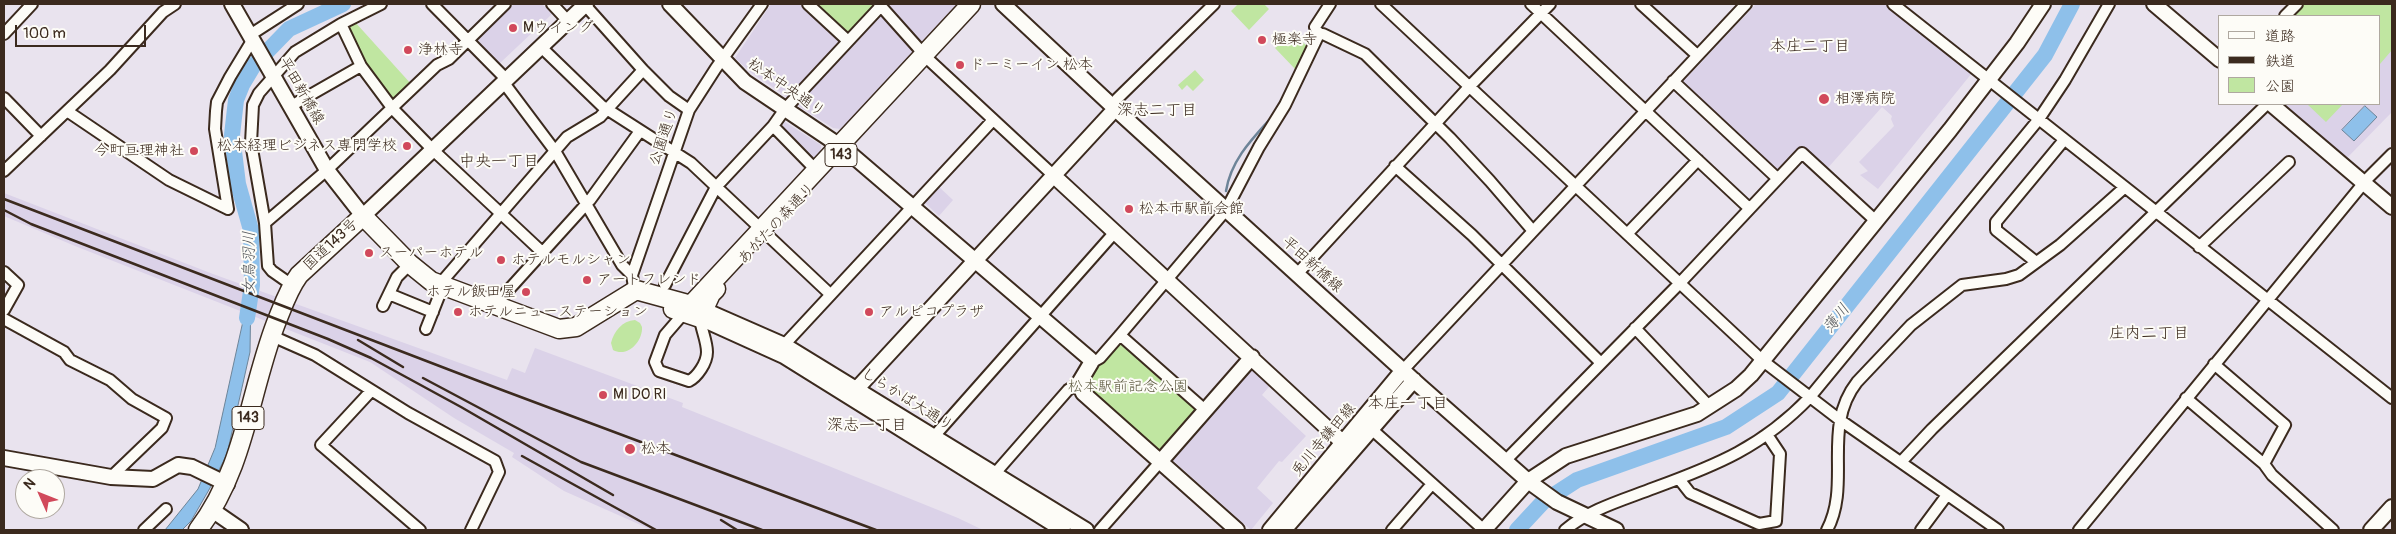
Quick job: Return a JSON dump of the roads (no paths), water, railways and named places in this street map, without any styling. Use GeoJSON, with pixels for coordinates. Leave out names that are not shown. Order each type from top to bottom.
{"type":"FeatureCollection","features":[{"type":"Feature","properties":{"kind":"highway","name":"あがたの森通り"},"geometry":{"type":"LineString","coordinates":[[764,232],[927,57],[971,4]]}},
{"type":"Feature","properties":{"kind":"highway","name":"あがたの森通り"},"geometry":{"type":"LineString","coordinates":[[927,57],[983,4]]}},
{"type":"Feature","properties":{"kind":"highway","name":"あがたの森通り"},"geometry":{"type":"LineString","coordinates":[[695,311],[712,294],[816,170],[843,148]]}},
{"type":"Feature","properties":{"kind":"highway","name":"国道143号"},"geometry":{"type":"LineString","coordinates":[[198,530],[212,510],[244,436],[254,391],[272,336],[292,285],[299,275],[363,216],[410,264],[424,276],[441,286],[566,330],[576,327],[632,289]]}},
{"type":"Feature","properties":{"kind":"highway"},"geometry":{"type":"LineString","coordinates":[[632,289],[695,311]]}},
{"type":"Feature","properties":{"kind":"street"},"geometry":{"type":"LineString","coordinates":[[4,34],[32,4]]}},
{"type":"Feature","properties":{"kind":"street"},"geometry":{"type":"LineString","coordinates":[[4,172],[110,70],[163,12],[175,4]]}},
{"type":"Feature","properties":{"kind":"street","name":"平田新橋線"},"geometry":{"type":"LineString","coordinates":[[232,4],[327,170],[363,216]]}},
{"type":"Feature","properties":{"kind":"street"},"geometry":{"type":"LineString","coordinates":[[67,111],[169,180],[228,209],[215,129],[218,102],[252,39],[298,4]]}},
{"type":"Feature","properties":{"kind":"street"},"geometry":{"type":"LineString","coordinates":[[292,285],[268,266],[265,223],[251,143],[250,126],[253,105],[272,72],[295,52],[341,24],[382,4]]}},
{"type":"Feature","properties":{"kind":"street"},"geometry":{"type":"LineString","coordinates":[[432,4],[505,81],[555,151],[622,265],[632,289]]}},
{"type":"Feature","properties":{"kind":"street"},"geometry":{"type":"LineString","coordinates":[[265,223],[327,170],[437,65],[449,59],[505,4]]}},
{"type":"Feature","properties":{"kind":"street"},"geometry":{"type":"LineString","coordinates":[[552,4],[568,21]]}},
{"type":"Feature","properties":{"kind":"street"},"geometry":{"type":"LineString","coordinates":[[363,216],[586,4],[643,70],[670,96],[689,110]]}},
{"type":"Feature","properties":{"kind":"street","name":"松本中央通り"},"geometry":{"type":"LineString","coordinates":[[670,4],[745,82],[843,148],[1090,359],[1091,363]]}},
{"type":"Feature","properties":{"kind":"street","name":"公園通り"},"geometry":{"type":"LineString","coordinates":[[632,289],[689,110],[762,4]]}},
{"type":"Feature","properties":{"kind":"street"},"geometry":{"type":"LineString","coordinates":[[808,4],[848,41]]}},
{"type":"Feature","properties":{"kind":"street","name":"平田新橋線"},"geometry":{"type":"LineString","coordinates":[[1003,4],[1115,109],[1505,461],[1557,502],[1616,530]]}},
{"type":"Feature","properties":{"kind":"street"},"geometry":{"type":"LineString","coordinates":[[853,392],[1115,109],[1117,99],[1214,4]]}},
{"type":"Feature","properties":{"kind":"street"},"geometry":{"type":"LineString","coordinates":[[991,478],[1068,390],[1079,383],[1091,363],[1100,358],[1226,210],[1259,147],[1285,106],[1330,4]]}},
{"type":"Feature","properties":{"kind":"street"},"geometry":{"type":"LineString","coordinates":[[1381,4],[1679,284],[1767,364],[1840,420],[1998,530]]}},
{"type":"Feature","properties":{"kind":"street"},"geometry":{"type":"LineString","coordinates":[[1531,4],[1749,208]]}},
{"type":"Feature","properties":{"kind":"street"},"geometry":{"type":"LineString","coordinates":[[1298,274],[1469,86],[1550,4]]}},
{"type":"Feature","properties":{"kind":"street"},"geometry":{"type":"LineString","coordinates":[[1641,4],[1697,56]]}},
{"type":"Feature","properties":{"kind":"street"},"geometry":{"type":"LineString","coordinates":[[1403,370],[1746,4]]}},
{"type":"Feature","properties":{"kind":"street"},"geometry":{"type":"LineString","coordinates":[[1893,4],[2154,212],[2392,398]]}},
{"type":"Feature","properties":{"kind":"street"},"geometry":{"type":"LineString","coordinates":[[1366,425],[1484,530],[1531,483],[1566,456],[1615,438],[1679,420],[1710,407],[1767,364],[1877,222],[1991,82],[2043,4]]}},
{"type":"Feature","properties":{"kind":"street"},"geometry":{"type":"LineString","coordinates":[[1565,530],[1582,514],[1720,462],[1768,436],[1807,396],[2036,118],[2065,80],[2109,4]]}},
{"type":"Feature","properties":{"kind":"street"},"geometry":{"type":"LineString","coordinates":[[2154,4],[2218,58]]}},
{"type":"Feature","properties":{"kind":"street"},"geometry":{"type":"LineString","coordinates":[[2286,15],[2297,4]]}},
{"type":"Feature","properties":{"kind":"street"},"geometry":{"type":"LineString","coordinates":[[665,285],[716,187],[774,126],[785,109],[880,5],[927,57],[993,120],[1348,446]]}},
{"type":"Feature","properties":{"kind":"street"},"geometry":{"type":"LineString","coordinates":[[341,24],[361,66],[393,109],[432,150],[542,252]]}},
{"type":"Feature","properties":{"kind":"street"},"geometry":{"type":"LineString","coordinates":[[1318,32],[1365,54],[1436,123],[1490,181],[1533,232]]}},
{"type":"Feature","properties":{"kind":"street"},"geometry":{"type":"LineString","coordinates":[[542,47],[607,109],[691,163],[830,294]]}},
{"type":"Feature","properties":{"kind":"street"},"geometry":{"type":"LineString","coordinates":[[291,106],[361,66]]}},
{"type":"Feature","properties":{"kind":"street"},"geometry":{"type":"LineString","coordinates":[[426,329],[441,286],[500,214],[568,137],[600,117],[643,70]]}},
{"type":"Feature","properties":{"kind":"street"},"geometry":{"type":"LineString","coordinates":[[1673,81],[1777,178]]}},
{"type":"Feature","properties":{"kind":"street"},"geometry":{"type":"LineString","coordinates":[[4,98],[40,136]]}},
{"type":"Feature","properties":{"kind":"street"},"geometry":{"type":"LineString","coordinates":[[1901,462],[1932,429],[2266,105]]}},
{"type":"Feature","properties":{"kind":"street"},"geometry":{"type":"LineString","coordinates":[[2272,105],[2392,207]]}},
{"type":"Feature","properties":{"kind":"street"},"geometry":{"type":"LineString","coordinates":[[784,345],[993,120]]}},
{"type":"Feature","properties":{"kind":"street"},"geometry":{"type":"LineString","coordinates":[[774,126],[816,170]]}},
{"type":"Feature","properties":{"kind":"street"},"geometry":{"type":"LineString","coordinates":[[494,306],[586,204],[640,130]]}},
{"type":"Feature","properties":{"kind":"street"},"geometry":{"type":"LineString","coordinates":[[2036,262],[1996,230],[1996,222],[2064,140]]}},
{"type":"Feature","properties":{"kind":"street"},"geometry":{"type":"LineString","coordinates":[[1505,461],[1679,284],[1802,153],[1877,222]]}},
{"type":"Feature","properties":{"kind":"street"},"geometry":{"type":"LineString","coordinates":[[2079,530],[2214,364],[2365,183],[2392,154]]}},
{"type":"Feature","properties":{"kind":"street"},"geometry":{"type":"LineString","coordinates":[[1626,234],[1698,160]]}},
{"type":"Feature","properties":{"kind":"street"},"geometry":{"type":"LineString","coordinates":[[2199,247],[2289,162]]}},
{"type":"Feature","properties":{"kind":"street"},"geometry":{"type":"LineString","coordinates":[[1395,166],[1502,264],[1601,363]]}},
{"type":"Feature","properties":{"kind":"street"},"geometry":{"type":"LineString","coordinates":[[1827,530],[1838,502],[1836,452],[1840,420],[1853,386],[1911,325],[1962,286],[2019,275],[2060,245],[2124,188]]}},
{"type":"Feature","properties":{"kind":"street"},"geometry":{"type":"LineString","coordinates":[[930,440],[1114,232]]}},
{"type":"Feature","properties":{"kind":"street"},"geometry":{"type":"LineString","coordinates":[[383,306],[401,270],[410,264]]}},
{"type":"Feature","properties":{"kind":"street"},"geometry":{"type":"LineString","coordinates":[[4,272],[18,285],[4,310]]}},
{"type":"Feature","properties":{"kind":"street"},"geometry":{"type":"LineString","coordinates":[[389,294],[433,312]]}},
{"type":"Feature","properties":{"kind":"street"},"geometry":{"type":"LineString","coordinates":[[695,311],[707,353],[697,377],[689,381],[659,371],[655,362],[665,335],[695,311]]}},
{"type":"Feature","properties":{"kind":"street","name":"しらかば大通り"},"geometry":{"type":"LineString","coordinates":[[695,311],[784,345],[853,392],[991,478],[1086,530]]}},
{"type":"Feature","properties":{"kind":"street","name":"しらかば大通り"},"geometry":{"type":"LineString","coordinates":[[695,311],[853,392]]}},
{"type":"Feature","properties":{"kind":"street"},"geometry":{"type":"LineString","coordinates":[[4,319],[64,352],[70,360],[110,380],[132,399],[166,418],[166,423],[162,428],[111,476]]}},
{"type":"Feature","properties":{"kind":"street"},"geometry":{"type":"LineString","coordinates":[[1635,328],[1710,407]]}},
{"type":"Feature","properties":{"kind":"street"},"geometry":{"type":"LineString","coordinates":[[1120,335],[1205,410]]}},
{"type":"Feature","properties":{"kind":"street"},"geometry":{"type":"LineString","coordinates":[[272,336],[315,356],[371,391],[495,461],[500,472],[471,530]]}},
{"type":"Feature","properties":{"kind":"street"},"geometry":{"type":"LineString","coordinates":[[1100,530],[1252,357]]}},
{"type":"Feature","properties":{"kind":"street"},"geometry":{"type":"LineString","coordinates":[[2214,364],[2285,425],[2264,464]]}},
{"type":"Feature","properties":{"kind":"street","name":"兎川寺鎌田線"},"geometry":{"type":"LineString","coordinates":[[1366,425],[1403,370]]}},
{"type":"Feature","properties":{"kind":"street","name":"兎川寺鎌田線"},"geometry":{"type":"LineString","coordinates":[[1270,530],[1316,474],[1348,446],[1366,425],[1414,380]]}},
{"type":"Feature","properties":{"kind":"street"},"geometry":{"type":"LineString","coordinates":[[1079,383],[1083,393],[1237,530]]}},
{"type":"Feature","properties":{"kind":"street"},"geometry":{"type":"LineString","coordinates":[[371,391],[321,445],[420,530]]}},
{"type":"Feature","properties":{"kind":"street"},"geometry":{"type":"LineString","coordinates":[[2186,398],[2264,464],[2272,475],[2333,530]]}},
{"type":"Feature","properties":{"kind":"street"},"geometry":{"type":"LineString","coordinates":[[1679,479],[1690,493],[1759,524],[1776,521],[1780,454],[1768,436]]}},
{"type":"Feature","properties":{"kind":"street","name":"兎川寺鎌田線"},"geometry":{"type":"LineString","coordinates":[[1284,530],[1330,478],[1348,446]]}},
{"type":"Feature","properties":{"kind":"street"},"geometry":{"type":"LineString","coordinates":[[4,458],[111,476],[153,480],[178,466],[198,469],[223,482]]}},
{"type":"Feature","properties":{"kind":"street"},"geometry":{"type":"LineString","coordinates":[[1260,530],[1296,491],[1316,474]]}},
{"type":"Feature","properties":{"kind":"street","name":"しらかば大通り"},"geometry":{"type":"LineString","coordinates":[[991,478],[1063,530]]}},
{"type":"Feature","properties":{"kind":"street"},"geometry":{"type":"LineString","coordinates":[[1294,530],[1317,500],[1330,478]]}},
{"type":"Feature","properties":{"kind":"street"},"geometry":{"type":"LineString","coordinates":[[1392,530],[1432,484]]}},
{"type":"Feature","properties":{"kind":"street"},"geometry":{"type":"LineString","coordinates":[[1921,530],[1947,495]]}},
{"type":"Feature","properties":{"kind":"street"},"geometry":{"type":"LineString","coordinates":[[2371,530],[2392,507]]}},
{"type":"Feature","properties":{"kind":"street"},"geometry":{"type":"LineString","coordinates":[[144,530],[166,509]]}},
{"type":"Feature","properties":{"kind":"street"},"geometry":{"type":"LineString","coordinates":[[212,510],[241,530]]}},
{"type":"Feature","properties":{"kind":"water"},"geometry":{"type":"Polygon","coordinates":[[[2365,106],[2377,117],[2354,141],[2342,130],[2365,106]]]}},
{"type":"Feature","properties":{"kind":"water"},"geometry":{"type":"Polygon","coordinates":[[[251,285],[250,352],[227,454],[191,521],[182,530],[165,530],[198,489],[215,448],[251,285]]]}},
{"type":"Feature","properties":{"kind":"waterway","name":"女鳥羽川"},"geometry":{"type":"LineString","coordinates":[[247,318],[252,285],[251,230],[238,184],[232,135],[236,100],[242,85],[254,65],[289,29],[343,4]]}},
{"type":"Feature","properties":{"kind":"waterway","name":"薄川"},"geometry":{"type":"LineString","coordinates":[[1517,530],[1543,502],[1577,480],[1726,427],[1778,393],[2045,55],[2072,4]]}},
{"type":"Feature","properties":{"kind":"waterway"},"geometry":{"type":"LineString","coordinates":[[1226,191],[1232,169],[1237,160],[1272,117]]}},
{"type":"Feature","properties":{"kind":"railway"},"geometry":{"type":"LineString","coordinates":[[4,199],[502,390],[876,530]]}},
{"type":"Feature","properties":{"kind":"railway"},"geometry":{"type":"LineString","coordinates":[[4,210],[31,224],[328,339],[371,358],[461,407],[613,495]]}},
{"type":"Feature","properties":{"kind":"railway"},"geometry":{"type":"LineString","coordinates":[[358,340],[403,367]]}},
{"type":"Feature","properties":{"kind":"railway"},"geometry":{"type":"LineString","coordinates":[[423,378],[581,462],[762,530]]}},
{"type":"Feature","properties":{"kind":"railway"},"geometry":{"type":"LineString","coordinates":[[522,456],[656,530]]}},
{"type":"Feature","properties":{"kind":"railway"},"geometry":{"type":"LineString","coordinates":[[721,520],[737,530]]}},
{"type":"Feature","properties":{"kind":"place","name":"Mウイング"},"geometry":{"type":"Point","coordinates":[513,28]}},
{"type":"Feature","properties":{"kind":"place","name":"極楽寺"},"geometry":{"type":"Point","coordinates":[1262,40]}},
{"type":"Feature","properties":{"kind":"place","name":"浄林寺"},"geometry":{"type":"Point","coordinates":[408,50]}},
{"type":"Feature","properties":{"kind":"place","name":"ドーミーイン 松本"},"geometry":{"type":"Point","coordinates":[960,65]}},
{"type":"Feature","properties":{"kind":"place","name":"相澤病院"},"geometry":{"type":"Point","coordinates":[1824,99]}},
{"type":"Feature","properties":{"kind":"place","name":"松本経理ビジネス専門学校"},"geometry":{"type":"Point","coordinates":[407,146]}},
{"type":"Feature","properties":{"kind":"place","name":"今町亘理神社"},"geometry":{"type":"Point","coordinates":[194,151]}},
{"type":"Feature","properties":{"kind":"place","name":"松本市駅前会館"},"geometry":{"type":"Point","coordinates":[1129,209]}},
{"type":"Feature","properties":{"kind":"place","name":"スーパーホテル"},"geometry":{"type":"Point","coordinates":[369,253]}},
{"type":"Feature","properties":{"kind":"place","name":"ホテルモルシャン"},"geometry":{"type":"Point","coordinates":[501,260]}},
{"type":"Feature","properties":{"kind":"place","name":"アートフレンド"},"geometry":{"type":"Point","coordinates":[587,280]}},
{"type":"Feature","properties":{"kind":"place","name":"ホテル飯田屋"},"geometry":{"type":"Point","coordinates":[526,292]}},
{"type":"Feature","properties":{"kind":"place","name":"ホテルニューステーション"},"geometry":{"type":"Point","coordinates":[458,312]}},
{"type":"Feature","properties":{"kind":"place","name":"アルピコプラザ"},"geometry":{"type":"Point","coordinates":[869,312]}},
{"type":"Feature","properties":{"kind":"place","name":"MI DO RI"},"geometry":{"type":"Point","coordinates":[603,395]}},
{"type":"Feature","properties":{"kind":"place","name":"松本"},"geometry":{"type":"Point","coordinates":[630,449]}},
{"type":"Feature","properties":{"kind":"district","name":"本庄二丁目"},"geometry":{"type":"Point","coordinates":[1810,47]}},
{"type":"Feature","properties":{"kind":"district","name":"深志二丁目"},"geometry":{"type":"Point","coordinates":[1157,111]}},
{"type":"Feature","properties":{"kind":"district","name":"中央一丁目"},"geometry":{"type":"Point","coordinates":[499,162]}},
{"type":"Feature","properties":{"kind":"district","name":"庄内二丁目"},"geometry":{"type":"Point","coordinates":[2149,334]}},
{"type":"Feature","properties":{"kind":"district","name":"本庄一丁目"},"geometry":{"type":"Point","coordinates":[1408,404]}},
{"type":"Feature","properties":{"kind":"district","name":"深志一丁目"},"geometry":{"type":"Point","coordinates":[867,426]}},
{"type":"Feature","properties":{"kind":"park label","name":"松本駅前記念公園"},"geometry":{"type":"Point","coordinates":[1128,387]}}]}
